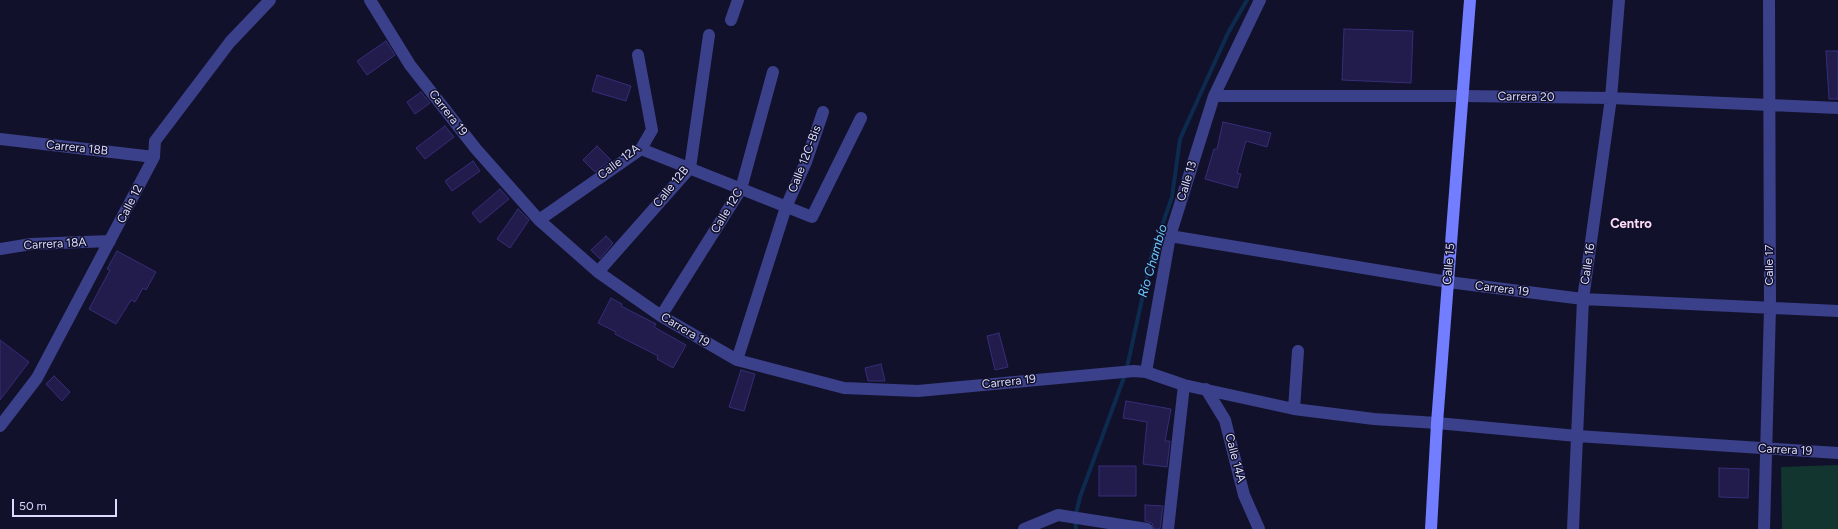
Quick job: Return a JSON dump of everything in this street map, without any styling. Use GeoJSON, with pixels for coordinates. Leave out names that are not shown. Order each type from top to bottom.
{"type":"FeatureCollection","features":[{"type":"Feature","properties":{"kind":"main road","name":"Calle 15"},"geometry":{"type":"LineString","coordinates":[[1431,529],[1437,423],[1470,0]]}},
{"type":"Feature","properties":{"kind":"street","name":"Calle 12"},"geometry":{"type":"LineString","coordinates":[[2,424],[37,378],[154,157],[155,141],[230,42],[270,0]]}},
{"type":"Feature","properties":{"kind":"street","name":"Carrera 19"},"geometry":{"type":"LineString","coordinates":[[370,0],[410,64],[476,149],[539,220],[598,272],[662,316],[737,360],[844,388],[918,391],[1117,371],[1146,372],[1184,385],[1294,409],[1374,419],[1437,423],[1577,436],[1838,453]]}},
{"type":"Feature","properties":{"kind":"street"},"geometry":{"type":"LineString","coordinates":[[731,20],[738,0]]}},
{"type":"Feature","properties":{"kind":"street","name":"Calle 13"},"geometry":{"type":"LineString","coordinates":[[1146,372],[1170,236],[1214,96],[1260,0]]}},
{"type":"Feature","properties":{"kind":"street","name":"Calle 16"},"geometry":{"type":"LineString","coordinates":[[1573,529],[1583,299],[1611,98],[1619,0]]}},
{"type":"Feature","properties":{"kind":"street","name":"Calle 17"},"geometry":{"type":"LineString","coordinates":[[1764,529],[1770,308],[1769,0]]}},
{"type":"Feature","properties":{"kind":"street","name":"Calle 12B"},"geometry":{"type":"LineString","coordinates":[[598,272],[690,168],[709,35]]}},
{"type":"Feature","properties":{"kind":"street","name":"Calle 12A"},"geometry":{"type":"LineString","coordinates":[[539,220],[641,149],[652,130],[638,54]]}},
{"type":"Feature","properties":{"kind":"street","name":"Calle 12C"},"geometry":{"type":"LineString","coordinates":[[662,316],[741,189],[774,72]]}},
{"type":"Feature","properties":{"kind":"street","name":"Carrera 20"},"geometry":{"type":"LineString","coordinates":[[1214,96],[1463,96],[1611,98],[1838,108]]}},
{"type":"Feature","properties":{"kind":"street","name":"Calle 12C-Bis"},"geometry":{"type":"LineString","coordinates":[[737,360],[786,207],[806,162],[823,112]]}},
{"type":"Feature","properties":{"kind":"street"},"geometry":{"type":"LineString","coordinates":[[641,149],[812,217],[861,118]]}},
{"type":"Feature","properties":{"kind":"street","name":"Carrera 18B"},"geometry":{"type":"LineString","coordinates":[[0,139],[154,157]]}},
{"type":"Feature","properties":{"kind":"street","name":"Carrera 19"},"geometry":{"type":"LineString","coordinates":[[1170,236],[1448,282],[1583,299],[1838,311]]}},
{"type":"Feature","properties":{"kind":"street","name":"Carrera 18A"},"geometry":{"type":"LineString","coordinates":[[0,249],[31,244],[110,241]]}},
{"type":"Feature","properties":{"kind":"street"},"geometry":{"type":"LineString","coordinates":[[1294,409],[1298,351]]}},
{"type":"Feature","properties":{"kind":"street"},"geometry":{"type":"LineString","coordinates":[[1168,529],[1184,385]]}},
{"type":"Feature","properties":{"kind":"street","name":"Calle 14A"},"geometry":{"type":"LineString","coordinates":[[1206,389],[1225,420],[1244,495],[1259,529]]}},
{"type":"Feature","properties":{"kind":"street"},"geometry":{"type":"LineString","coordinates":[[1024,529],[1058,515],[1147,529]]}},
{"type":"Feature","properties":{"kind":"green space"},"geometry":{"type":"Polygon","coordinates":[[[1838,465],[1838,529],[1782,529],[1781,467],[1838,465]]]}},
{"type":"Feature","properties":{"kind":"building"},"geometry":{"type":"Polygon","coordinates":[[[1344,29],[1413,31],[1411,83],[1342,80],[1344,29]]]}},
{"type":"Feature","properties":{"kind":"building"},"geometry":{"type":"Polygon","coordinates":[[[386,41],[395,55],[367,75],[357,61],[386,41]]]}},
{"type":"Feature","properties":{"kind":"building"},"geometry":{"type":"Polygon","coordinates":[[[1826,51],[1838,51],[1838,99],[1829,99],[1826,51]]]}},
{"type":"Feature","properties":{"kind":"building"},"geometry":{"type":"Polygon","coordinates":[[[597,75],[631,86],[626,101],[592,91],[597,75]]]}},
{"type":"Feature","properties":{"kind":"building"},"geometry":{"type":"Polygon","coordinates":[[[421,92],[430,103],[415,114],[407,102],[421,92]]]}},
{"type":"Feature","properties":{"kind":"building"},"geometry":{"type":"Polygon","coordinates":[[[1223,122],[1271,133],[1267,147],[1246,141],[1237,173],[1241,174],[1237,188],[1205,179],[1214,149],[1217,149],[1223,122]]]}},
{"type":"Feature","properties":{"kind":"building"},"geometry":{"type":"Polygon","coordinates":[[[445,126],[454,137],[425,159],[416,148],[445,126]]]}},
{"type":"Feature","properties":{"kind":"building"},"geometry":{"type":"Polygon","coordinates":[[[597,146],[611,160],[595,172],[583,160],[597,146]]]}},
{"type":"Feature","properties":{"kind":"building"},"geometry":{"type":"Polygon","coordinates":[[[473,161],[480,171],[452,191],[445,181],[473,161]]]}},
{"type":"Feature","properties":{"kind":"building"},"geometry":{"type":"Polygon","coordinates":[[[500,189],[509,199],[480,223],[472,213],[500,189]]]}},
{"type":"Feature","properties":{"kind":"building"},"geometry":{"type":"Polygon","coordinates":[[[518,209],[529,220],[510,248],[497,239],[518,209]]]}},
{"type":"Feature","properties":{"kind":"building"},"geometry":{"type":"Polygon","coordinates":[[[606,236],[613,243],[600,259],[591,250],[606,236]]]}},
{"type":"Feature","properties":{"kind":"building"},"geometry":{"type":"Polygon","coordinates":[[[117,251],[156,272],[146,290],[143,288],[135,302],[131,300],[116,324],[89,309],[110,270],[107,269],[117,251]]]}},
{"type":"Feature","properties":{"kind":"building"},"geometry":{"type":"Polygon","coordinates":[[[611,298],[622,304],[621,306],[656,324],[654,327],[686,345],[673,368],[657,359],[658,356],[615,334],[616,332],[598,323],[611,298]]]}},
{"type":"Feature","properties":{"kind":"building"},"geometry":{"type":"Polygon","coordinates":[[[999,333],[1008,367],[995,370],[987,336],[999,333]]]}},
{"type":"Feature","properties":{"kind":"building"},"geometry":{"type":"Polygon","coordinates":[[[0,340],[29,362],[0,400],[0,340]]]}},
{"type":"Feature","properties":{"kind":"building"},"geometry":{"type":"Polygon","coordinates":[[[881,364],[885,381],[868,381],[865,368],[881,364]]]}},
{"type":"Feature","properties":{"kind":"building"},"geometry":{"type":"Polygon","coordinates":[[[741,370],[755,374],[744,411],[729,407],[741,370]]]}},
{"type":"Feature","properties":{"kind":"building"},"geometry":{"type":"Polygon","coordinates":[[[54,376],[70,392],[62,401],[46,384],[54,376]]]}},
{"type":"Feature","properties":{"kind":"building"},"geometry":{"type":"Polygon","coordinates":[[[1126,401],[1171,409],[1165,441],[1170,441],[1167,467],[1143,464],[1147,422],[1123,418],[1126,401]]]}},
{"type":"Feature","properties":{"kind":"building"},"geometry":{"type":"Polygon","coordinates":[[[1099,466],[1136,466],[1136,496],[1099,496],[1099,466]]]}},
{"type":"Feature","properties":{"kind":"building"},"geometry":{"type":"Polygon","coordinates":[[[1719,468],[1749,469],[1748,498],[1719,497],[1719,468]]]}},
{"type":"Feature","properties":{"kind":"building"},"geometry":{"type":"Polygon","coordinates":[[[1145,505],[1163,506],[1160,529],[1154,529],[1152,523],[1145,521],[1145,505]]]}},
{"type":"Feature","properties":{"kind":"waterway","name":"Río Chambío"},"geometry":{"type":"LineString","coordinates":[[1076,529],[1075,518],[1080,497],[1126,372],[1152,254],[1172,197],[1180,139],[1228,33],[1247,0]]}},
{"type":"Feature","properties":{"kind":"district","name":"Centro"},"geometry":{"type":"Point","coordinates":[1631,224]}}]}
